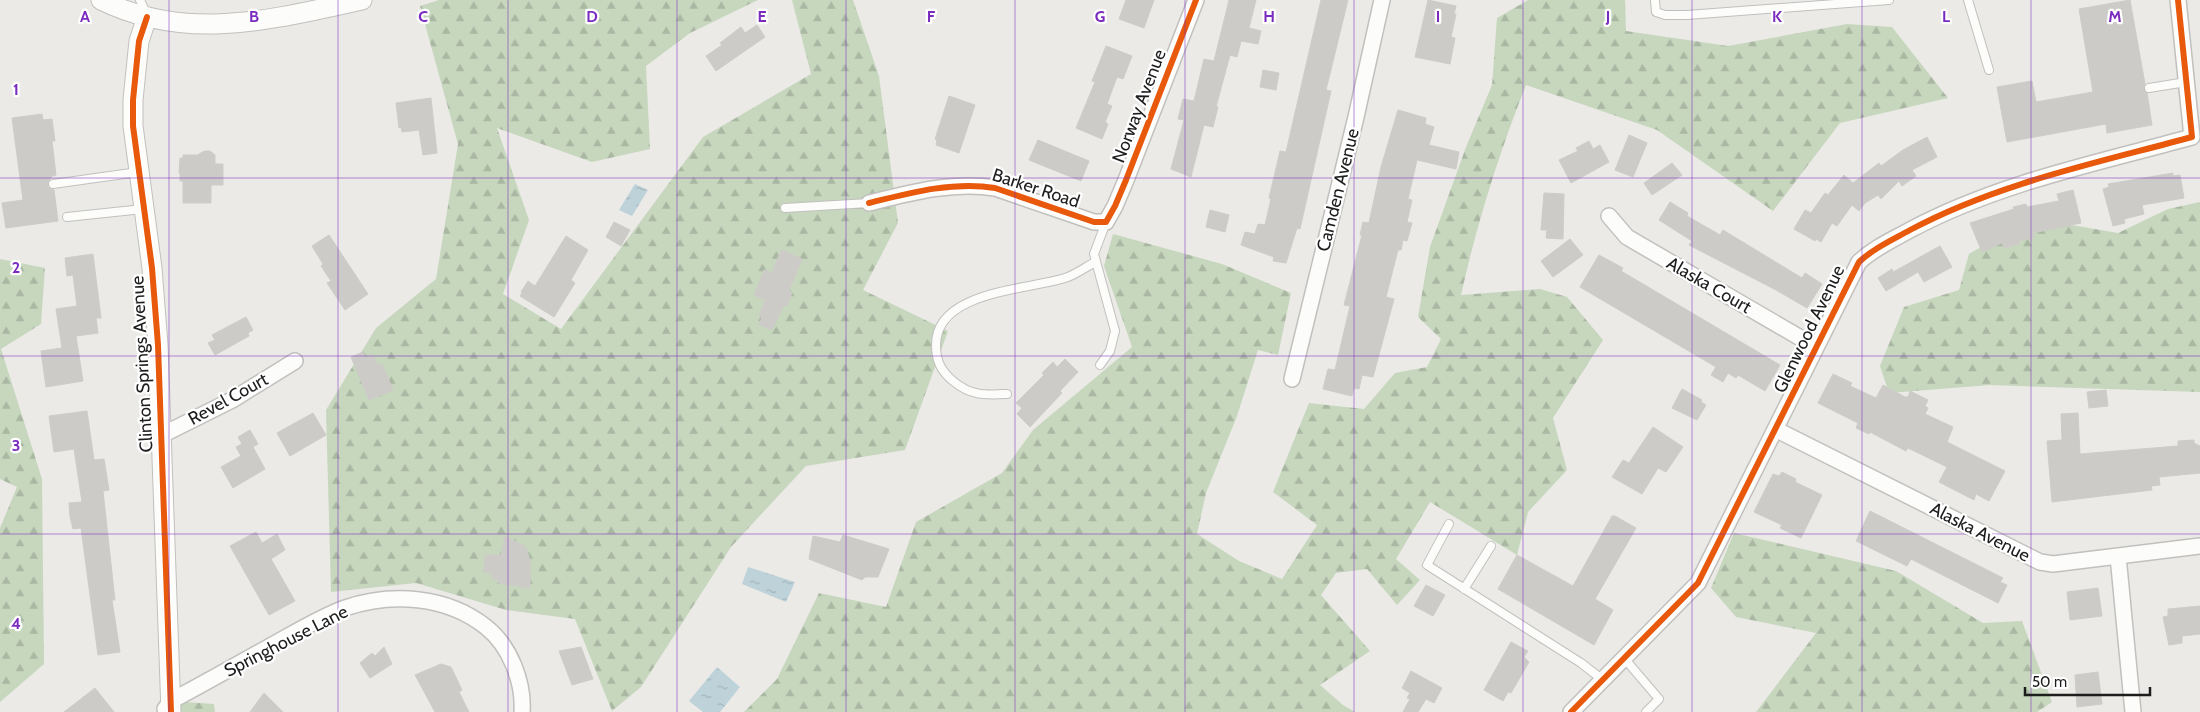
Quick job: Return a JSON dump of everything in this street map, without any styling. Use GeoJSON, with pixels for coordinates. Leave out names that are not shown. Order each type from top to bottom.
{"type":"FeatureCollection","features":[{"type":"Feature","properties":{"kind":"street"},"geometry":{"type":"LineString","coordinates":[[102,0],[147,17],[201,25],[227,25],[288,16],[362,0]]}},
{"type":"Feature","properties":{"kind":"street","name":"Norway Avenue"},"geometry":{"type":"LineString","coordinates":[[1106,222],[1126,180],[1196,0]]}},
{"type":"Feature","properties":{"kind":"street","name":"Camden Avenue"},"geometry":{"type":"LineString","coordinates":[[1292,379],[1356,117],[1382,0]]}},
{"type":"Feature","properties":{"kind":"street","name":"Glenwood Avenue"},"geometry":{"type":"LineString","coordinates":[[1571,712],[1698,583],[1859,262],[1870,252],[1941,213],[2001,190],[2192,138],[2178,0]]}},
{"type":"Feature","properties":{"kind":"street","name":"Clinton Springs Avenue"},"geometry":{"type":"LineString","coordinates":[[147,17],[139,41],[133,100],[133,126],[145,208],[158,345],[168,708]]}},
{"type":"Feature","properties":{"kind":"street","name":"Barker Road"},"geometry":{"type":"LineString","coordinates":[[869,203],[900,195],[961,185],[978,185],[995,188],[1094,222],[1106,222]]}},
{"type":"Feature","properties":{"kind":"street","name":"Alaska Court"},"geometry":{"type":"LineString","coordinates":[[1609,216],[1627,237],[1816,347]]}},
{"type":"Feature","properties":{"kind":"street","name":"Revel Court"},"geometry":{"type":"LineString","coordinates":[[160,436],[232,400],[295,361]]}},
{"type":"Feature","properties":{"kind":"street","name":"Alaska Avenue"},"geometry":{"type":"LineString","coordinates":[[1776,430],[2040,562],[2053,564],[2200,546]]}},
{"type":"Feature","properties":{"kind":"street"},"geometry":{"type":"LineString","coordinates":[[2118,556],[2133,712]]}},
{"type":"Feature","properties":{"kind":"street","name":"Springhouse Lane"},"geometry":{"type":"LineString","coordinates":[[168,708],[338,611],[368,602],[391,599],[415,599],[438,603],[460,610],[491,631],[506,649],[515,670],[521,692],[522,712]]}},
{"type":"Feature","properties":{"kind":"lane"},"geometry":{"type":"LineString","coordinates":[[140,0],[147,17]]}},
{"type":"Feature","properties":{"kind":"lane"},"geometry":{"type":"LineString","coordinates":[[1655,0],[1656,12],[1665,15],[1889,0]]}},
{"type":"Feature","properties":{"kind":"lane"},"geometry":{"type":"LineString","coordinates":[[1968,0],[1989,70]]}},
{"type":"Feature","properties":{"kind":"lane"},"geometry":{"type":"LineString","coordinates":[[2148,88],[2186,82]]}},
{"type":"Feature","properties":{"kind":"lane"},"geometry":{"type":"LineString","coordinates":[[53,184],[140,172]]}},
{"type":"Feature","properties":{"kind":"lane"},"geometry":{"type":"LineString","coordinates":[[785,208],[869,203]]}},
{"type":"Feature","properties":{"kind":"lane"},"geometry":{"type":"LineString","coordinates":[[67,217],[145,208]]}},
{"type":"Feature","properties":{"kind":"lane"},"geometry":{"type":"LineString","coordinates":[[1100,365],[1110,351],[1115,330],[1095,262],[1096,246],[1106,222]]}},
{"type":"Feature","properties":{"kind":"lane"},"geometry":{"type":"LineString","coordinates":[[1007,394],[979,395],[960,387],[944,374],[936,359],[936,342],[940,327],[952,313],[966,302],[1067,278],[1095,262]]}},
{"type":"Feature","properties":{"kind":"lane"},"geometry":{"type":"LineString","coordinates":[[1449,524],[1427,565],[1581,663],[1602,680]]}},
{"type":"Feature","properties":{"kind":"lane"},"geometry":{"type":"LineString","coordinates":[[1464,589],[1491,546]]}},
{"type":"Feature","properties":{"kind":"lane"},"geometry":{"type":"LineString","coordinates":[[1624,658],[1659,699],[1646,712]]}},
{"type":"Feature","properties":{"kind":"green space"},"geometry":{"type":"Polygon","coordinates":[[[439,0],[758,0],[690,33],[646,66],[650,149],[592,162],[497,128],[529,220],[503,294],[561,329],[703,137],[811,74],[792,0],[853,0],[879,76],[898,223],[863,290],[948,331],[905,450],[806,466],[731,547],[641,687],[612,711],[575,619],[506,610],[416,583],[331,592],[326,410],[376,328],[436,279],[458,144],[420,6],[439,0]]]}},
{"type":"Feature","properties":{"kind":"green space"},"geometry":{"type":"Polygon","coordinates":[[[1528,0],[1625,0],[1626,31],[1728,46],[1847,24],[1892,27],[1948,98],[1840,123],[1773,211],[1657,130],[1526,85],[1489,188],[1461,295],[1540,289],[1567,297],[1603,340],[1553,418],[1567,470],[1528,512],[1517,555],[1430,502],[1396,559],[1420,580],[1397,605],[1367,569],[1336,573],[1321,595],[1370,651],[1320,685],[1343,705],[1355,712],[744,712],[777,679],[819,593],[886,607],[916,522],[1002,473],[1033,430],[1132,347],[1104,266],[1113,234],[1222,264],[1291,293],[1278,355],[1258,350],[1237,416],[1206,493],[1197,534],[1239,561],[1282,579],[1317,525],[1273,492],[1309,403],[1364,409],[1395,373],[1427,367],[1441,339],[1418,317],[1430,247],[1466,147],[1492,85],[1497,18],[1528,0]]]}},
{"type":"Feature","properties":{"kind":"green space"},"geometry":{"type":"Polygon","coordinates":[[[2200,202],[2200,392],[1990,385],[1889,393],[1880,366],[1904,307],[1959,290],[1969,254],[2013,228],[2054,222],[2118,233],[2168,209],[2200,202]]]}},
{"type":"Feature","properties":{"kind":"green space"},"geometry":{"type":"Polygon","coordinates":[[[0,259],[45,268],[41,324],[1,349],[42,479],[44,664],[0,702],[0,528],[17,487],[0,479],[0,259]]]}},
{"type":"Feature","properties":{"kind":"green space"},"geometry":{"type":"Polygon","coordinates":[[[1734,533],[1896,571],[1983,623],[2022,621],[2052,702],[2037,712],[1756,712],[1816,633],[1736,617],[1711,588],[1734,533]]]}},
{"type":"Feature","properties":{"kind":"green space"},"geometry":{"type":"Polygon","coordinates":[[[171,701],[214,704],[215,712],[171,712],[171,701]]]}},
{"type":"Feature","properties":{"kind":"water"},"geometry":{"type":"Polygon","coordinates":[[[635,184],[648,190],[632,216],[619,210],[635,184]]]}},
{"type":"Feature","properties":{"kind":"water"},"geometry":{"type":"Polygon","coordinates":[[[748,567],[795,582],[786,602],[742,584],[748,567]]]}},
{"type":"Feature","properties":{"kind":"water"},"geometry":{"type":"Polygon","coordinates":[[[717,667],[740,687],[720,712],[703,712],[689,701],[717,667]]]}},
{"type":"Feature","properties":{"kind":"building"},"geometry":{"type":"Polygon","coordinates":[[[1126,0],[1154,0],[1144,28],[1119,19],[1126,0]]]}},
{"type":"Feature","properties":{"kind":"building"},"geometry":{"type":"Polygon","coordinates":[[[1229,0],[1256,0],[1249,28],[1261,31],[1258,44],[1241,41],[1237,57],[1230,55],[1216,107],[1218,107],[1213,127],[1204,125],[1191,177],[1171,169],[1184,120],[1178,119],[1183,99],[1194,101],[1204,59],[1214,61],[1229,0]]]}},
{"type":"Feature","properties":{"kind":"building"},"geometry":{"type":"Polygon","coordinates":[[[1321,0],[1348,0],[1326,90],[1331,91],[1300,229],[1297,228],[1286,263],[1273,261],[1274,257],[1241,245],[1245,232],[1255,234],[1258,224],[1265,225],[1280,151],[1286,152],[1321,0]]]}},
{"type":"Feature","properties":{"kind":"building"},"geometry":{"type":"Polygon","coordinates":[[[1428,0],[1456,6],[1451,37],[1455,38],[1450,64],[1415,57],[1428,0]]]}},
{"type":"Feature","properties":{"kind":"building"},"geometry":{"type":"Polygon","coordinates":[[[2130,0],[2145,84],[2144,89],[2147,93],[2152,125],[2107,133],[2106,124],[2007,142],[1997,87],[2032,81],[2036,102],[2093,92],[2079,9],[2130,0]]]}},
{"type":"Feature","properties":{"kind":"building"},"geometry":{"type":"Polygon","coordinates":[[[757,25],[765,37],[716,71],[706,56],[722,45],[720,43],[741,27],[745,33],[757,25]]]}},
{"type":"Feature","properties":{"kind":"building"},"geometry":{"type":"Polygon","coordinates":[[[1106,46],[1132,56],[1123,79],[1117,77],[1107,104],[1112,106],[1105,122],[1108,124],[1102,139],[1076,128],[1095,82],[1092,81],[1106,46]]]}},
{"type":"Feature","properties":{"kind":"building"},"geometry":{"type":"Polygon","coordinates":[[[1263,70],[1279,73],[1276,90],[1260,87],[1263,70]]]}},
{"type":"Feature","properties":{"kind":"building"},"geometry":{"type":"Polygon","coordinates":[[[949,96],[975,105],[959,153],[936,145],[937,140],[935,139],[949,96]]]}},
{"type":"Feature","properties":{"kind":"building"},"geometry":{"type":"Polygon","coordinates":[[[431,98],[437,153],[423,155],[419,130],[402,132],[401,127],[399,128],[396,103],[431,98]]]}},
{"type":"Feature","properties":{"kind":"building"},"geometry":{"type":"Polygon","coordinates":[[[1398,110],[1426,118],[1425,124],[1434,127],[1429,145],[1459,152],[1456,169],[1417,160],[1408,199],[1412,200],[1407,222],[1412,223],[1407,241],[1403,240],[1401,250],[1398,250],[1386,297],[1394,299],[1373,377],[1362,375],[1359,389],[1354,388],[1352,396],[1323,389],[1328,369],[1335,370],[1350,306],[1344,305],[1362,235],[1360,235],[1363,222],[1369,223],[1381,167],[1398,110]]]}},
{"type":"Feature","properties":{"kind":"building"},"geometry":{"type":"Polygon","coordinates":[[[42,114],[43,120],[52,119],[55,141],[52,141],[56,175],[52,176],[47,184],[49,188],[54,190],[58,221],[6,228],[2,203],[23,200],[12,118],[42,114]]]}},
{"type":"Feature","properties":{"kind":"building"},"geometry":{"type":"Polygon","coordinates":[[[1629,135],[1647,143],[1633,177],[1615,170],[1629,135]]]}},
{"type":"Feature","properties":{"kind":"building"},"geometry":{"type":"Polygon","coordinates":[[[1927,137],[1937,157],[1912,170],[1916,176],[1902,186],[1899,181],[1881,199],[1878,195],[1865,203],[1859,211],[1852,205],[1837,226],[1832,223],[1821,242],[1816,239],[1815,241],[1794,229],[1805,210],[1811,213],[1825,193],[1828,195],[1844,175],[1853,183],[1879,163],[1881,166],[1903,150],[1927,137]]]}},
{"type":"Feature","properties":{"kind":"building"},"geometry":{"type":"Polygon","coordinates":[[[1038,140],[1089,161],[1081,181],[1029,160],[1038,140]]]}},
{"type":"Feature","properties":{"kind":"building"},"geometry":{"type":"Polygon","coordinates":[[[1589,141],[1593,149],[1600,145],[1609,162],[1571,183],[1559,160],[1578,151],[1576,148],[1589,141]]]}},
{"type":"Feature","properties":{"kind":"building"},"geometry":{"type":"Polygon","coordinates":[[[210,151],[215,155],[215,164],[223,164],[223,185],[211,185],[211,203],[183,203],[183,181],[180,181],[179,173],[180,158],[183,158],[183,155],[197,155],[210,151]]]}},
{"type":"Feature","properties":{"kind":"building"},"geometry":{"type":"Polygon","coordinates":[[[1672,163],[1682,175],[1652,195],[1644,183],[1672,163]]]}},
{"type":"Feature","properties":{"kind":"building"},"geometry":{"type":"Polygon","coordinates":[[[2173,173],[2173,176],[2180,175],[2184,198],[2142,205],[2144,214],[2124,219],[2125,223],[2113,226],[2103,189],[2109,187],[2108,184],[2173,173]]]}},
{"type":"Feature","properties":{"kind":"building"},"geometry":{"type":"Polygon","coordinates":[[[2073,190],[2081,223],[2033,233],[2034,238],[2018,241],[2019,244],[2004,248],[2002,243],[1982,252],[1970,223],[2014,209],[2013,207],[2026,204],[2027,207],[2059,201],[2057,194],[2073,190]]]}},
{"type":"Feature","properties":{"kind":"building"},"geometry":{"type":"Polygon","coordinates":[[[1544,193],[1564,194],[1563,239],[1546,238],[1547,230],[1541,230],[1544,193]]]}},
{"type":"Feature","properties":{"kind":"building"},"geometry":{"type":"Polygon","coordinates":[[[1670,202],[1688,213],[1687,216],[1720,235],[1723,230],[1802,278],[1805,273],[1822,284],[1807,308],[1689,245],[1692,241],[1659,220],[1670,202]]]}},
{"type":"Feature","properties":{"kind":"building"},"geometry":{"type":"Polygon","coordinates":[[[1210,210],[1229,215],[1225,232],[1206,227],[1210,210]]]}},
{"type":"Feature","properties":{"kind":"building"},"geometry":{"type":"Polygon","coordinates":[[[614,222],[630,230],[621,246],[606,237],[614,222]]]}},
{"type":"Feature","properties":{"kind":"building"},"geometry":{"type":"Polygon","coordinates":[[[329,235],[368,294],[345,310],[327,283],[331,281],[321,266],[323,264],[312,246],[329,235]]]}},
{"type":"Feature","properties":{"kind":"building"},"geometry":{"type":"Polygon","coordinates":[[[566,236],[588,250],[571,280],[575,283],[554,317],[520,296],[528,281],[535,286],[566,236]]]}},
{"type":"Feature","properties":{"kind":"building"},"geometry":{"type":"Polygon","coordinates":[[[1570,239],[1583,255],[1553,277],[1541,261],[1570,239]]]}},
{"type":"Feature","properties":{"kind":"building"},"geometry":{"type":"Polygon","coordinates":[[[1940,246],[1952,267],[1924,282],[1918,272],[1886,291],[1878,278],[1892,269],[1893,272],[1940,246]]]}},
{"type":"Feature","properties":{"kind":"building"},"geometry":{"type":"Polygon","coordinates":[[[781,250],[802,259],[789,290],[792,292],[787,306],[784,305],[772,330],[759,325],[762,317],[759,316],[765,300],[754,295],[764,270],[772,273],[781,250]]]}},
{"type":"Feature","properties":{"kind":"building"},"geometry":{"type":"Polygon","coordinates":[[[93,254],[101,318],[96,318],[98,333],[76,336],[83,381],[46,387],[41,351],[62,348],[56,309],[77,306],[73,275],[67,276],[65,258],[93,254]]]}},
{"type":"Feature","properties":{"kind":"building"},"geometry":{"type":"Polygon","coordinates":[[[1599,255],[1623,268],[1621,271],[1780,365],[1765,391],[1738,375],[1736,378],[1728,373],[1723,382],[1711,375],[1716,367],[1580,287],[1599,255]]]}},
{"type":"Feature","properties":{"kind":"building"},"geometry":{"type":"Polygon","coordinates":[[[246,317],[253,330],[248,333],[249,336],[215,355],[208,343],[215,340],[212,335],[246,317]]]}},
{"type":"Feature","properties":{"kind":"building"},"geometry":{"type":"Polygon","coordinates":[[[363,352],[366,358],[373,355],[378,366],[382,364],[393,390],[369,400],[351,357],[363,352]]]}},
{"type":"Feature","properties":{"kind":"building"},"geometry":{"type":"Polygon","coordinates":[[[1065,359],[1078,372],[1060,391],[1062,393],[1030,427],[1017,414],[1022,408],[1016,403],[1044,375],[1042,373],[1053,362],[1057,367],[1065,359]]]}},
{"type":"Feature","properties":{"kind":"building"},"geometry":{"type":"Polygon","coordinates":[[[1833,374],[1852,383],[1850,386],[1876,398],[1883,385],[1905,397],[1908,397],[1910,391],[1928,400],[1925,406],[1928,408],[1925,414],[1953,427],[1947,442],[2005,471],[1989,501],[1976,494],[1974,500],[1939,482],[1947,467],[1908,448],[1906,451],[1870,432],[1869,434],[1856,428],[1858,423],[1818,403],[1833,374]]]}},
{"type":"Feature","properties":{"kind":"building"},"geometry":{"type":"Polygon","coordinates":[[[1682,389],[1702,400],[1701,402],[1706,405],[1697,420],[1672,408],[1682,389]]]}},
{"type":"Feature","properties":{"kind":"building"},"geometry":{"type":"Polygon","coordinates":[[[2106,390],[2108,406],[2089,408],[2087,392],[2106,390]]]}},
{"type":"Feature","properties":{"kind":"building"},"geometry":{"type":"Polygon","coordinates":[[[87,411],[94,460],[104,459],[109,490],[103,491],[115,600],[112,600],[120,652],[98,655],[81,528],[73,529],[70,517],[69,503],[82,502],[74,449],[54,452],[49,416],[87,411]]]}},
{"type":"Feature","properties":{"kind":"building"},"geometry":{"type":"Polygon","coordinates":[[[313,413],[326,435],[290,456],[277,433],[313,413]]]}},
{"type":"Feature","properties":{"kind":"building"},"geometry":{"type":"Polygon","coordinates":[[[2078,413],[2080,454],[2178,446],[2178,441],[2194,440],[2194,443],[2200,446],[2200,473],[2159,477],[2160,485],[2151,486],[2152,490],[2052,502],[2047,441],[2062,440],[2061,414],[2078,413]]]}},
{"type":"Feature","properties":{"kind":"building"},"geometry":{"type":"Polygon","coordinates":[[[1653,427],[1683,447],[1666,472],[1658,468],[1642,494],[1612,477],[1623,460],[1629,463],[1653,427]]]}},
{"type":"Feature","properties":{"kind":"building"},"geometry":{"type":"Polygon","coordinates":[[[250,430],[258,444],[253,447],[265,469],[233,488],[221,467],[241,456],[236,447],[242,444],[238,437],[250,430]]]}},
{"type":"Feature","properties":{"kind":"building"},"geometry":{"type":"Polygon","coordinates":[[[1782,472],[1796,479],[1795,482],[1822,495],[1801,538],[1780,528],[1782,525],[1754,512],[1773,474],[1779,476],[1782,472]]]}},
{"type":"Feature","properties":{"kind":"building"},"geometry":{"type":"Polygon","coordinates":[[[1870,511],[2003,578],[2000,582],[2007,585],[1998,603],[1911,559],[1907,566],[1856,541],[1870,511]]]}},
{"type":"Feature","properties":{"kind":"building"},"geometry":{"type":"Polygon","coordinates":[[[1612,516],[1636,528],[1595,599],[1613,610],[1594,645],[1498,589],[1517,555],[1573,586],[1612,516]]]}},
{"type":"Feature","properties":{"kind":"building"},"geometry":{"type":"Polygon","coordinates":[[[256,532],[262,543],[277,534],[285,550],[271,559],[295,601],[269,615],[230,546],[256,532]]]}},
{"type":"Feature","properties":{"kind":"building"},"geometry":{"type":"Polygon","coordinates":[[[843,535],[889,549],[878,577],[865,577],[862,580],[809,559],[813,536],[840,542],[843,535]]]}},
{"type":"Feature","properties":{"kind":"building"},"geometry":{"type":"Polygon","coordinates":[[[505,536],[526,547],[530,561],[530,588],[498,583],[497,579],[493,579],[491,573],[484,572],[485,555],[501,555],[505,536]]]}},
{"type":"Feature","properties":{"kind":"building"},"geometry":{"type":"Polygon","coordinates":[[[1426,585],[1445,595],[1433,616],[1414,606],[1426,585]]]}},
{"type":"Feature","properties":{"kind":"building"},"geometry":{"type":"Polygon","coordinates":[[[2098,588],[2102,616],[2070,620],[2067,592],[2098,588]]]}},
{"type":"Feature","properties":{"kind":"building"},"geometry":{"type":"Polygon","coordinates":[[[2200,606],[2200,634],[2182,636],[2182,643],[2169,645],[2163,617],[2168,616],[2168,609],[2200,606]]]}},
{"type":"Feature","properties":{"kind":"building"},"geometry":{"type":"Polygon","coordinates":[[[1511,642],[1528,651],[1524,657],[1529,662],[1511,693],[1508,692],[1503,701],[1484,690],[1511,642]]]}},
{"type":"Feature","properties":{"kind":"building"},"geometry":{"type":"Polygon","coordinates":[[[384,647],[392,664],[370,678],[360,663],[372,653],[375,656],[384,647]]]}},
{"type":"Feature","properties":{"kind":"building"},"geometry":{"type":"Polygon","coordinates":[[[581,647],[593,679],[572,685],[559,651],[581,647]]]}},
{"type":"Feature","properties":{"kind":"building"},"geometry":{"type":"Polygon","coordinates":[[[441,664],[451,667],[462,690],[459,692],[469,712],[435,712],[415,675],[441,664]]]}},
{"type":"Feature","properties":{"kind":"building"},"geometry":{"type":"Polygon","coordinates":[[[1411,671],[1442,688],[1434,703],[1426,699],[1418,712],[1403,712],[1410,699],[1407,698],[1410,693],[1402,688],[1411,671]]]}},
{"type":"Feature","properties":{"kind":"building"},"geometry":{"type":"Polygon","coordinates":[[[2098,672],[2102,704],[2077,707],[2075,675],[2098,672]]]}},
{"type":"Feature","properties":{"kind":"building"},"geometry":{"type":"Polygon","coordinates":[[[95,688],[114,712],[64,712],[95,688]]]}},
{"type":"Feature","properties":{"kind":"building"},"geometry":{"type":"Polygon","coordinates":[[[264,693],[283,712],[250,712],[264,693]]]}},
{"type":"Feature","properties":{"kind":"cycle path"},"geometry":{"type":"LineString","coordinates":[[869,203],[931,189],[979,186],[995,188],[1094,222],[1106,222],[1126,180],[1196,0]]}},
{"type":"Feature","properties":{"kind":"cycle path"},"geometry":{"type":"LineString","coordinates":[[1571,712],[1698,583],[1859,262],[1877,248],[1910,230],[1978,199],[2084,165],[2192,137],[2178,0]]}},
{"type":"Feature","properties":{"kind":"cycle path"},"geometry":{"type":"LineString","coordinates":[[147,17],[139,41],[133,100],[133,126],[152,268],[158,345],[171,712]]}}]}
